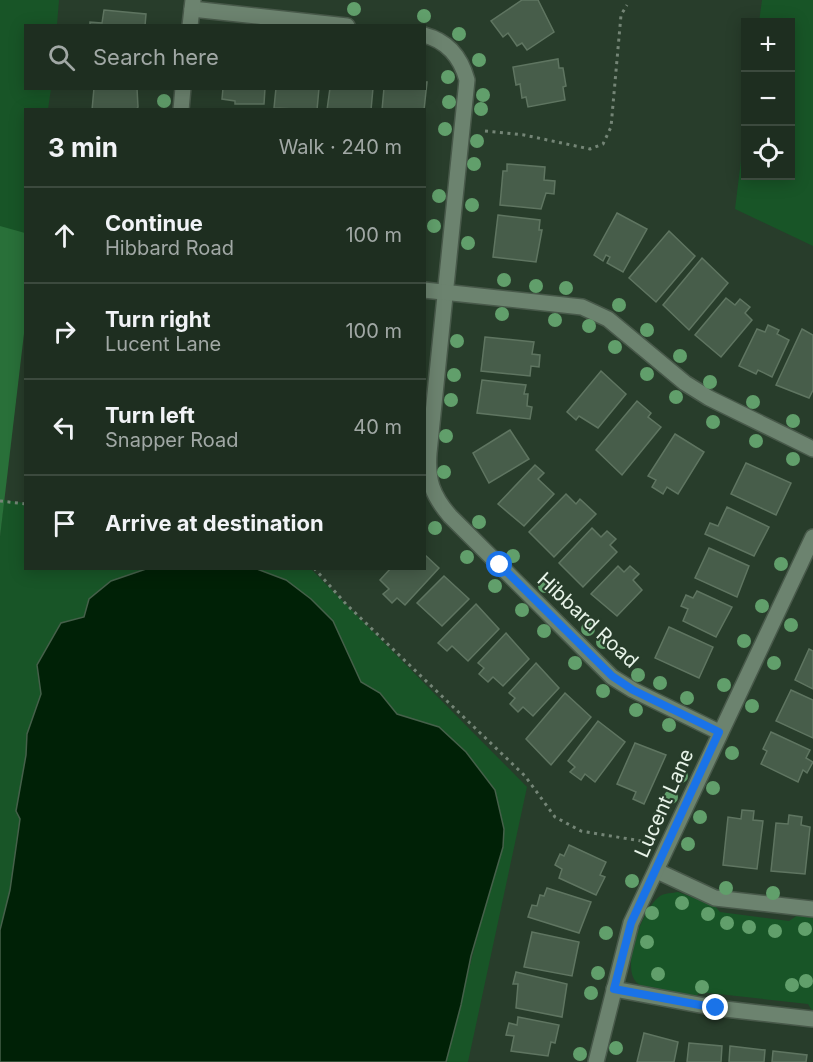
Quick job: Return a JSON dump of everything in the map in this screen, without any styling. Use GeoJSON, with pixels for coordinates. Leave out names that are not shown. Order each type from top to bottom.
{"type":"FeatureCollection","features":[{"type":"Feature","properties":{"kind":"street"},"geometry":{"type":"LineString","coordinates":[[190,24],[192,4],[333,24]]}},
{"type":"Feature","properties":{"kind":"street","name":"Hibbard Road"},"geometry":{"type":"LineString","coordinates":[[426,36],[451,49],[461,62],[467,81],[429,453],[429,483],[434,496],[450,516],[612,676],[633,690],[719,732]]}},
{"type":"Feature","properties":{"kind":"street"},"geometry":{"type":"LineString","coordinates":[[181,108],[183,90]]}},
{"type":"Feature","properties":{"kind":"street"},"geometry":{"type":"LineString","coordinates":[[426,290],[582,307],[594,311],[608,319],[685,383],[709,398],[813,449]]}},
{"type":"Feature","properties":{"kind":"street","name":"Lucent Lane"},"geometry":{"type":"LineString","coordinates":[[596,1062],[625,937],[657,872],[719,732],[813,537]]}},
{"type":"Feature","properties":{"kind":"street"},"geometry":{"type":"LineString","coordinates":[[657,872],[715,897],[813,909]]}},
{"type":"Feature","properties":{"kind":"street"},"geometry":{"type":"LineString","coordinates":[[614,989],[716,1008],[813,1019]]}},
{"type":"Feature","properties":{"kind":"path"},"geometry":{"type":"LineString","coordinates":[[485,131],[524,135],[590,149],[603,144],[611,128],[621,15],[627,5]]}},
{"type":"Feature","properties":{"kind":"path"},"geometry":{"type":"LineString","coordinates":[[0,501],[24,504]]}},
{"type":"Feature","properties":{"kind":"path"},"geometry":{"type":"LineString","coordinates":[[317,570],[346,604],[525,776],[555,817],[581,831],[641,841],[654,846]]}},
{"type":"Feature","properties":{"kind":"green space"},"geometry":{"type":"Polygon","coordinates":[[[0,0],[59,0],[57,24],[24,24],[24,90],[51,90],[48,108],[24,108],[24,282],[0,516],[0,0]]]}},
{"type":"Feature","properties":{"kind":"green space"},"geometry":{"type":"Polygon","coordinates":[[[762,0],[813,0],[813,246],[735,209],[741,160],[741,180],[795,180],[795,18],[760,18],[762,0]]]}},
{"type":"Feature","properties":{"kind":"green space"},"geometry":{"type":"Polygon","coordinates":[[[0,226],[24,233],[24,333],[0,537],[0,226]]]}},
{"type":"Feature","properties":{"kind":"green space"},"geometry":{"type":"Polygon","coordinates":[[[4,500],[24,503],[24,570],[143,570],[107,584],[94,597],[84,617],[61,623],[37,665],[41,694],[27,734],[26,755],[16,811],[20,819],[10,890],[0,930],[0,537],[4,500]]]}},
{"type":"Feature","properties":{"kind":"green space"},"geometry":{"type":"Polygon","coordinates":[[[258,570],[312,570],[527,787],[468,1062],[446,1062],[504,829],[495,790],[466,752],[439,727],[397,714],[380,693],[361,682],[333,621],[258,570]]]}},
{"type":"Feature","properties":{"kind":"green space"},"geometry":{"type":"Polygon","coordinates":[[[678,892],[715,906],[720,912],[789,921],[798,915],[813,917],[813,1012],[808,1004],[700,992],[694,999],[655,991],[636,982],[632,974],[631,963],[641,924],[653,902],[660,896],[678,892]]]}},
{"type":"Feature","properties":{"kind":"shaded area"},"geometry":{"type":"Polygon","coordinates":[[[143,570],[260,570],[286,580],[311,599],[333,621],[361,682],[380,693],[397,714],[439,727],[466,752],[495,790],[504,829],[503,847],[471,956],[446,1062],[0,1062],[0,930],[10,890],[20,819],[16,811],[26,755],[27,734],[41,694],[37,665],[61,623],[84,617],[89,599],[111,581],[143,570]]]}},
{"type":"Feature","properties":{"kind":"building"},"geometry":{"type":"Polygon","coordinates":[[[522,0],[538,0],[554,32],[527,50],[522,43],[517,46],[508,33],[503,37],[491,21],[522,0]]]}},
{"type":"Feature","properties":{"kind":"building"},"geometry":{"type":"Polygon","coordinates":[[[104,10],[146,14],[145,24],[90,24],[90,22],[102,23],[104,10]]]}},
{"type":"Feature","properties":{"kind":"building"},"geometry":{"type":"Polygon","coordinates":[[[558,59],[559,68],[563,68],[566,86],[563,87],[565,100],[528,107],[526,97],[522,98],[520,84],[516,85],[513,67],[558,59]]]}},
{"type":"Feature","properties":{"kind":"building"},"geometry":{"type":"Polygon","coordinates":[[[427,82],[424,108],[382,108],[384,90],[426,90],[427,82]]]}},
{"type":"Feature","properties":{"kind":"building"},"geometry":{"type":"Polygon","coordinates":[[[94,90],[137,90],[137,108],[92,108],[94,90]]]}},
{"type":"Feature","properties":{"kind":"building"},"geometry":{"type":"Polygon","coordinates":[[[223,90],[265,90],[264,104],[235,104],[235,101],[222,99],[223,90]]]}},
{"type":"Feature","properties":{"kind":"building"},"geometry":{"type":"Polygon","coordinates":[[[276,90],[319,90],[317,108],[274,108],[276,90]]]}},
{"type":"Feature","properties":{"kind":"building"},"geometry":{"type":"Polygon","coordinates":[[[330,90],[373,90],[371,108],[327,108],[330,90]]]}},
{"type":"Feature","properties":{"kind":"building"},"geometry":{"type":"Polygon","coordinates":[[[507,164],[545,167],[544,180],[555,181],[554,194],[546,193],[541,209],[500,205],[503,171],[507,171],[507,164]]]}},
{"type":"Feature","properties":{"kind":"building"},"geometry":{"type":"Polygon","coordinates":[[[617,213],[647,229],[623,272],[607,263],[610,257],[606,255],[603,261],[594,255],[617,213]]]}},
{"type":"Feature","properties":{"kind":"building"},"geometry":{"type":"Polygon","coordinates":[[[498,215],[540,220],[539,230],[542,230],[536,262],[493,257],[498,215]]]}},
{"type":"Feature","properties":{"kind":"building"},"geometry":{"type":"Polygon","coordinates":[[[669,231],[695,256],[656,302],[629,278],[669,231]]]}},
{"type":"Feature","properties":{"kind":"building"},"geometry":{"type":"Polygon","coordinates":[[[702,258],[728,283],[689,330],[663,305],[702,258]]]}},
{"type":"Feature","properties":{"kind":"building"},"geometry":{"type":"Polygon","coordinates":[[[726,298],[735,305],[740,299],[750,307],[745,313],[752,320],[721,357],[695,335],[726,298]]]}},
{"type":"Feature","properties":{"kind":"building"},"geometry":{"type":"Polygon","coordinates":[[[768,325],[779,330],[777,334],[789,340],[772,377],[758,370],[756,374],[739,366],[757,329],[765,332],[768,325]]]}},
{"type":"Feature","properties":{"kind":"building"},"geometry":{"type":"Polygon","coordinates":[[[802,329],[813,335],[813,390],[809,398],[776,385],[802,329]]]}},
{"type":"Feature","properties":{"kind":"building"},"geometry":{"type":"Polygon","coordinates":[[[485,337],[534,342],[532,354],[540,355],[539,367],[531,366],[530,376],[481,371],[485,337]]]}},
{"type":"Feature","properties":{"kind":"building"},"geometry":{"type":"Polygon","coordinates":[[[601,371],[626,394],[598,428],[579,416],[576,420],[567,412],[601,371]]]}},
{"type":"Feature","properties":{"kind":"building"},"geometry":{"type":"Polygon","coordinates":[[[482,380],[526,385],[524,394],[528,394],[527,406],[532,407],[530,419],[477,413],[482,380]]]}},
{"type":"Feature","properties":{"kind":"building"},"geometry":{"type":"Polygon","coordinates":[[[637,401],[651,413],[648,417],[661,427],[622,475],[596,450],[637,401]]]}},
{"type":"Feature","properties":{"kind":"building"},"geometry":{"type":"Polygon","coordinates":[[[510,430],[529,459],[489,483],[473,453],[510,430]]]}},
{"type":"Feature","properties":{"kind":"building"},"geometry":{"type":"Polygon","coordinates":[[[675,434],[704,452],[678,494],[667,487],[663,494],[652,487],[656,480],[648,476],[675,434]]]}},
{"type":"Feature","properties":{"kind":"building"},"geometry":{"type":"Polygon","coordinates":[[[746,463],[791,483],[776,515],[731,494],[746,463]]]}},
{"type":"Feature","properties":{"kind":"building"},"geometry":{"type":"Polygon","coordinates":[[[535,465],[544,473],[538,479],[554,494],[524,526],[498,504],[535,465]]]}},
{"type":"Feature","properties":{"kind":"building"},"geometry":{"type":"Polygon","coordinates":[[[566,494],[576,504],[580,499],[596,514],[554,557],[529,532],[566,494]]]}},
{"type":"Feature","properties":{"kind":"building"},"geometry":{"type":"Polygon","coordinates":[[[727,507],[769,527],[754,556],[705,534],[710,523],[718,526],[727,507]]]}},
{"type":"Feature","properties":{"kind":"building"},"geometry":{"type":"Polygon","coordinates":[[[592,528],[601,537],[607,531],[616,539],[610,545],[617,552],[583,587],[559,563],[592,528]]]}},
{"type":"Feature","properties":{"kind":"building"},"geometry":{"type":"Polygon","coordinates":[[[709,548],[749,566],[737,597],[695,578],[709,548]]]}},
{"type":"Feature","properties":{"kind":"building"},"geometry":{"type":"Polygon","coordinates":[[[426,556],[439,568],[405,605],[397,598],[392,603],[383,594],[389,589],[380,580],[389,570],[426,570],[426,556]]]}},
{"type":"Feature","properties":{"kind":"building"},"geometry":{"type":"Polygon","coordinates":[[[618,566],[624,572],[630,566],[639,574],[633,580],[642,590],[617,616],[591,594],[618,566]]]}},
{"type":"Feature","properties":{"kind":"building"},"geometry":{"type":"Polygon","coordinates":[[[444,576],[469,599],[442,626],[417,603],[444,576]]]}},
{"type":"Feature","properties":{"kind":"building"},"geometry":{"type":"Polygon","coordinates":[[[697,591],[732,607],[716,637],[683,621],[688,609],[681,606],[686,595],[693,598],[697,591]]]}},
{"type":"Feature","properties":{"kind":"building"},"geometry":{"type":"Polygon","coordinates":[[[476,604],[499,629],[468,661],[452,646],[447,651],[438,643],[476,604]]]}},
{"type":"Feature","properties":{"kind":"building"},"geometry":{"type":"Polygon","coordinates":[[[669,627],[713,647],[699,678],[655,658],[669,627]]]}},
{"type":"Feature","properties":{"kind":"building"},"geometry":{"type":"Polygon","coordinates":[[[506,633],[529,659],[503,686],[493,677],[488,682],[479,674],[484,668],[478,663],[506,633]]]}},
{"type":"Feature","properties":{"kind":"building"},"geometry":{"type":"Polygon","coordinates":[[[809,649],[813,651],[813,689],[795,680],[809,649]]]}},
{"type":"Feature","properties":{"kind":"building"},"geometry":{"type":"Polygon","coordinates":[[[536,663],[559,688],[533,716],[523,707],[518,712],[510,704],[515,698],[509,693],[536,663]]]}},
{"type":"Feature","properties":{"kind":"building"},"geometry":{"type":"Polygon","coordinates":[[[791,690],[813,700],[813,738],[776,721],[791,690]]]}},
{"type":"Feature","properties":{"kind":"building"},"geometry":{"type":"Polygon","coordinates":[[[565,693],[591,717],[551,765],[526,739],[565,693]]]}},
{"type":"Feature","properties":{"kind":"building"},"geometry":{"type":"Polygon","coordinates":[[[598,721],[625,742],[595,782],[585,774],[581,780],[570,772],[575,767],[568,761],[598,721]]]}},
{"type":"Feature","properties":{"kind":"building"},"geometry":{"type":"Polygon","coordinates":[[[771,732],[810,750],[806,758],[813,762],[807,773],[803,770],[798,782],[761,764],[767,751],[763,749],[771,732]]]}},
{"type":"Feature","properties":{"kind":"building"},"geometry":{"type":"Polygon","coordinates":[[[635,743],[666,755],[644,804],[633,799],[636,792],[617,784],[635,743]]]}},
{"type":"Feature","properties":{"kind":"building"},"geometry":{"type":"Polygon","coordinates":[[[742,810],[754,811],[753,820],[763,821],[757,869],[723,865],[728,817],[741,819],[742,810]]]}},
{"type":"Feature","properties":{"kind":"building"},"geometry":{"type":"Polygon","coordinates":[[[789,815],[802,817],[801,825],[810,827],[805,874],[771,871],[776,823],[788,824],[789,815]]]}},
{"type":"Feature","properties":{"kind":"building"},"geometry":{"type":"Polygon","coordinates":[[[569,845],[606,862],[600,875],[605,877],[596,895],[559,878],[562,869],[555,865],[560,854],[564,856],[569,845]]]}},
{"type":"Feature","properties":{"kind":"building"},"geometry":{"type":"Polygon","coordinates":[[[547,888],[591,902],[579,933],[528,917],[532,905],[537,906],[540,895],[544,896],[547,888]]]}},
{"type":"Feature","properties":{"kind":"building"},"geometry":{"type":"Polygon","coordinates":[[[532,932],[579,942],[572,976],[524,967],[532,932]]]}},
{"type":"Feature","properties":{"kind":"building"},"geometry":{"type":"Polygon","coordinates":[[[516,972],[567,984],[562,1017],[516,1008],[518,984],[513,984],[516,972]]]}},
{"type":"Feature","properties":{"kind":"building"},"geometry":{"type":"Polygon","coordinates":[[[518,1017],[559,1025],[555,1043],[551,1042],[548,1056],[511,1051],[514,1036],[506,1035],[509,1023],[517,1025],[518,1017]]]}},
{"type":"Feature","properties":{"kind":"building"},"geometry":{"type":"Polygon","coordinates":[[[644,1033],[678,1042],[674,1062],[637,1062],[644,1033]]]}},
{"type":"Feature","properties":{"kind":"building"},"geometry":{"type":"Polygon","coordinates":[[[689,1043],[722,1046],[721,1062],[687,1062],[689,1043]]]}},
{"type":"Feature","properties":{"kind":"building"},"geometry":{"type":"Polygon","coordinates":[[[730,1046],[765,1050],[764,1062],[729,1062],[730,1046]]]}},
{"type":"Feature","properties":{"kind":"building"},"geometry":{"type":"Polygon","coordinates":[[[773,1051],[807,1055],[806,1062],[772,1062],[773,1051]]]}},
{"type":"Feature","properties":{"kind":"route"},"geometry":{"type":"LineString","coordinates":[[500,565],[612,676],[633,690],[719,732],[657,872],[625,937],[614,989],[716,1008]]}}]}
